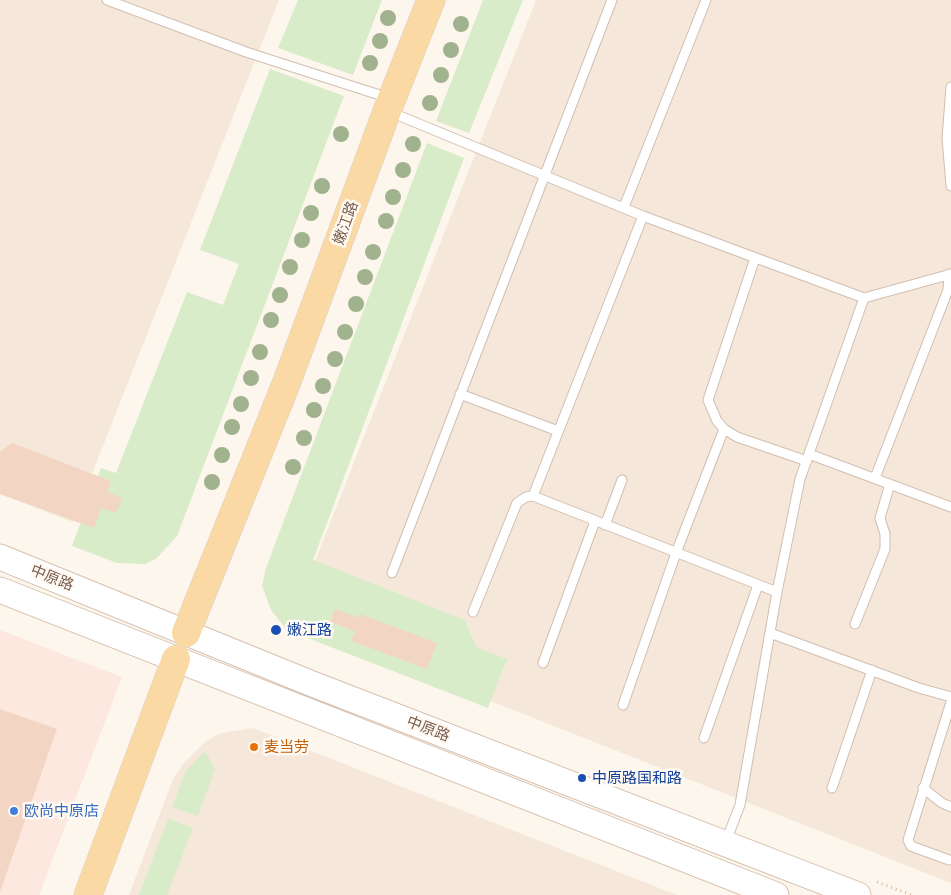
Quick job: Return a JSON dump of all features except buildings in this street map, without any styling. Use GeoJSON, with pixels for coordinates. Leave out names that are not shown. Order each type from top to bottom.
{"type":"FeatureCollection","features":[{"type":"Feature","properties":{"kind":"main road","name":"嫩江路"},"geometry":{"type":"LineString","coordinates":[[88,895],[176,659],[286,384],[389,105],[431,0]]}},
{"type":"Feature","properties":{"kind":"main road","name":"中原路"},"geometry":{"type":"LineString","coordinates":[[0,557],[186,633],[858,895]]}},
{"type":"Feature","properties":{"kind":"main road","name":"中原路"},"geometry":{"type":"LineString","coordinates":[[0,590],[776,895]]}},
{"type":"Feature","properties":{"kind":"lane"},"geometry":{"type":"LineString","coordinates":[[107,0],[246,52],[351,84],[389,105],[643,216],[864,298],[950,274],[948,290],[876,478]]}},
{"type":"Feature","properties":{"kind":"lane"},"geometry":{"type":"LineString","coordinates":[[392,573],[612,0]]}},
{"type":"Feature","properties":{"kind":"lane"},"geometry":{"type":"LineString","coordinates":[[624,207],[706,0]]}},
{"type":"Feature","properties":{"kind":"lane"},"geometry":{"type":"LineString","coordinates":[[951,87],[948,138],[951,186]]}},
{"type":"Feature","properties":{"kind":"lane"},"geometry":{"type":"LineString","coordinates":[[533,496],[643,216]]}},
{"type":"Feature","properties":{"kind":"lane"},"geometry":{"type":"LineString","coordinates":[[755,258],[708,395],[710,409],[724,428],[737,437],[876,478],[951,507]]}},
{"type":"Feature","properties":{"kind":"lane"},"geometry":{"type":"LineString","coordinates":[[725,844],[740,804],[777,592],[798,488],[864,298]]}},
{"type":"Feature","properties":{"kind":"lane"},"geometry":{"type":"LineString","coordinates":[[460,394],[558,431]]}},
{"type":"Feature","properties":{"kind":"lane"},"geometry":{"type":"LineString","coordinates":[[623,705],[676,553],[724,428]]}},
{"type":"Feature","properties":{"kind":"lane"},"geometry":{"type":"LineString","coordinates":[[606,526],[622,480]]}},
{"type":"Feature","properties":{"kind":"lane"},"geometry":{"type":"LineString","coordinates":[[855,624],[885,549],[885,534],[880,518],[890,484]]}},
{"type":"Feature","properties":{"kind":"lane"},"geometry":{"type":"LineString","coordinates":[[472,612],[517,503],[526,497],[533,496],[777,592]]}},
{"type":"Feature","properties":{"kind":"lane"},"geometry":{"type":"LineString","coordinates":[[543,663],[595,522]]}},
{"type":"Feature","properties":{"kind":"lane"},"geometry":{"type":"LineString","coordinates":[[704,738],[758,585]]}},
{"type":"Feature","properties":{"kind":"lane"},"geometry":{"type":"LineString","coordinates":[[770,633],[937,694],[951,696]]}},
{"type":"Feature","properties":{"kind":"lane"},"geometry":{"type":"LineString","coordinates":[[832,788],[872,670]]}},
{"type":"Feature","properties":{"kind":"lane"},"geometry":{"type":"LineString","coordinates":[[949,860],[910,846],[908,840],[951,702]]}},
{"type":"Feature","properties":{"kind":"lane"},"geometry":{"type":"LineString","coordinates":[[923,788],[942,803],[951,807]]}},
{"type":"Feature","properties":{"kind":"shaded area"},"geometry":{"type":"Polygon","coordinates":[[[0,0],[279,0],[73,522],[0,494],[0,0]]]}},
{"type":"Feature","properties":{"kind":"shaded area"},"geometry":{"type":"Polygon","coordinates":[[[536,0],[951,0],[951,883],[291,622],[536,0]]]}},
{"type":"Feature","properties":{"kind":"shaded area"},"geometry":{"type":"Polygon","coordinates":[[[0,630],[122,677],[39,895],[0,895],[0,630]]]}},
{"type":"Feature","properties":{"kind":"shaded area"},"geometry":{"type":"Polygon","coordinates":[[[253,728],[677,895],[129,895],[173,779],[183,764],[206,741],[221,733],[253,728]]]}},
{"type":"Feature","properties":{"kind":"green space"},"geometry":{"type":"Polygon","coordinates":[[[298,0],[382,0],[353,75],[278,48],[298,0]]]}},
{"type":"Feature","properties":{"kind":"green space"},"geometry":{"type":"Polygon","coordinates":[[[483,0],[523,0],[469,133],[436,121],[483,0]]]}},
{"type":"Feature","properties":{"kind":"green space"},"geometry":{"type":"Polygon","coordinates":[[[270,69],[344,96],[177,536],[157,558],[145,564],[117,563],[72,546],[101,468],[116,473],[187,292],[223,305],[239,264],[200,250],[270,69]]]}},
{"type":"Feature","properties":{"kind":"green space"},"geometry":{"type":"Polygon","coordinates":[[[427,143],[464,158],[313,560],[465,620],[476,647],[507,659],[488,708],[287,630],[271,610],[262,586],[266,568],[427,143]]]}},
{"type":"Feature","properties":{"kind":"green space"},"geometry":{"type":"Polygon","coordinates":[[[205,751],[215,769],[198,816],[172,807],[186,771],[205,751]]]}},
{"type":"Feature","properties":{"kind":"green space"},"geometry":{"type":"Polygon","coordinates":[[[168,819],[193,828],[167,895],[139,895],[168,819]]]}},
{"type":"Feature","properties":{"kind":"place","name":"嫩江路"},"geometry":{"type":"Point","coordinates":[276,630]}},
{"type":"Feature","properties":{"kind":"place","name":"麦当劳"},"geometry":{"type":"Point","coordinates":[254,747]}},
{"type":"Feature","properties":{"kind":"place","name":"中原路国和路"},"geometry":{"type":"Point","coordinates":[582,778]}},
{"type":"Feature","properties":{"kind":"place","name":"欧尚中原店"},"geometry":{"type":"Point","coordinates":[14,811]}}]}
